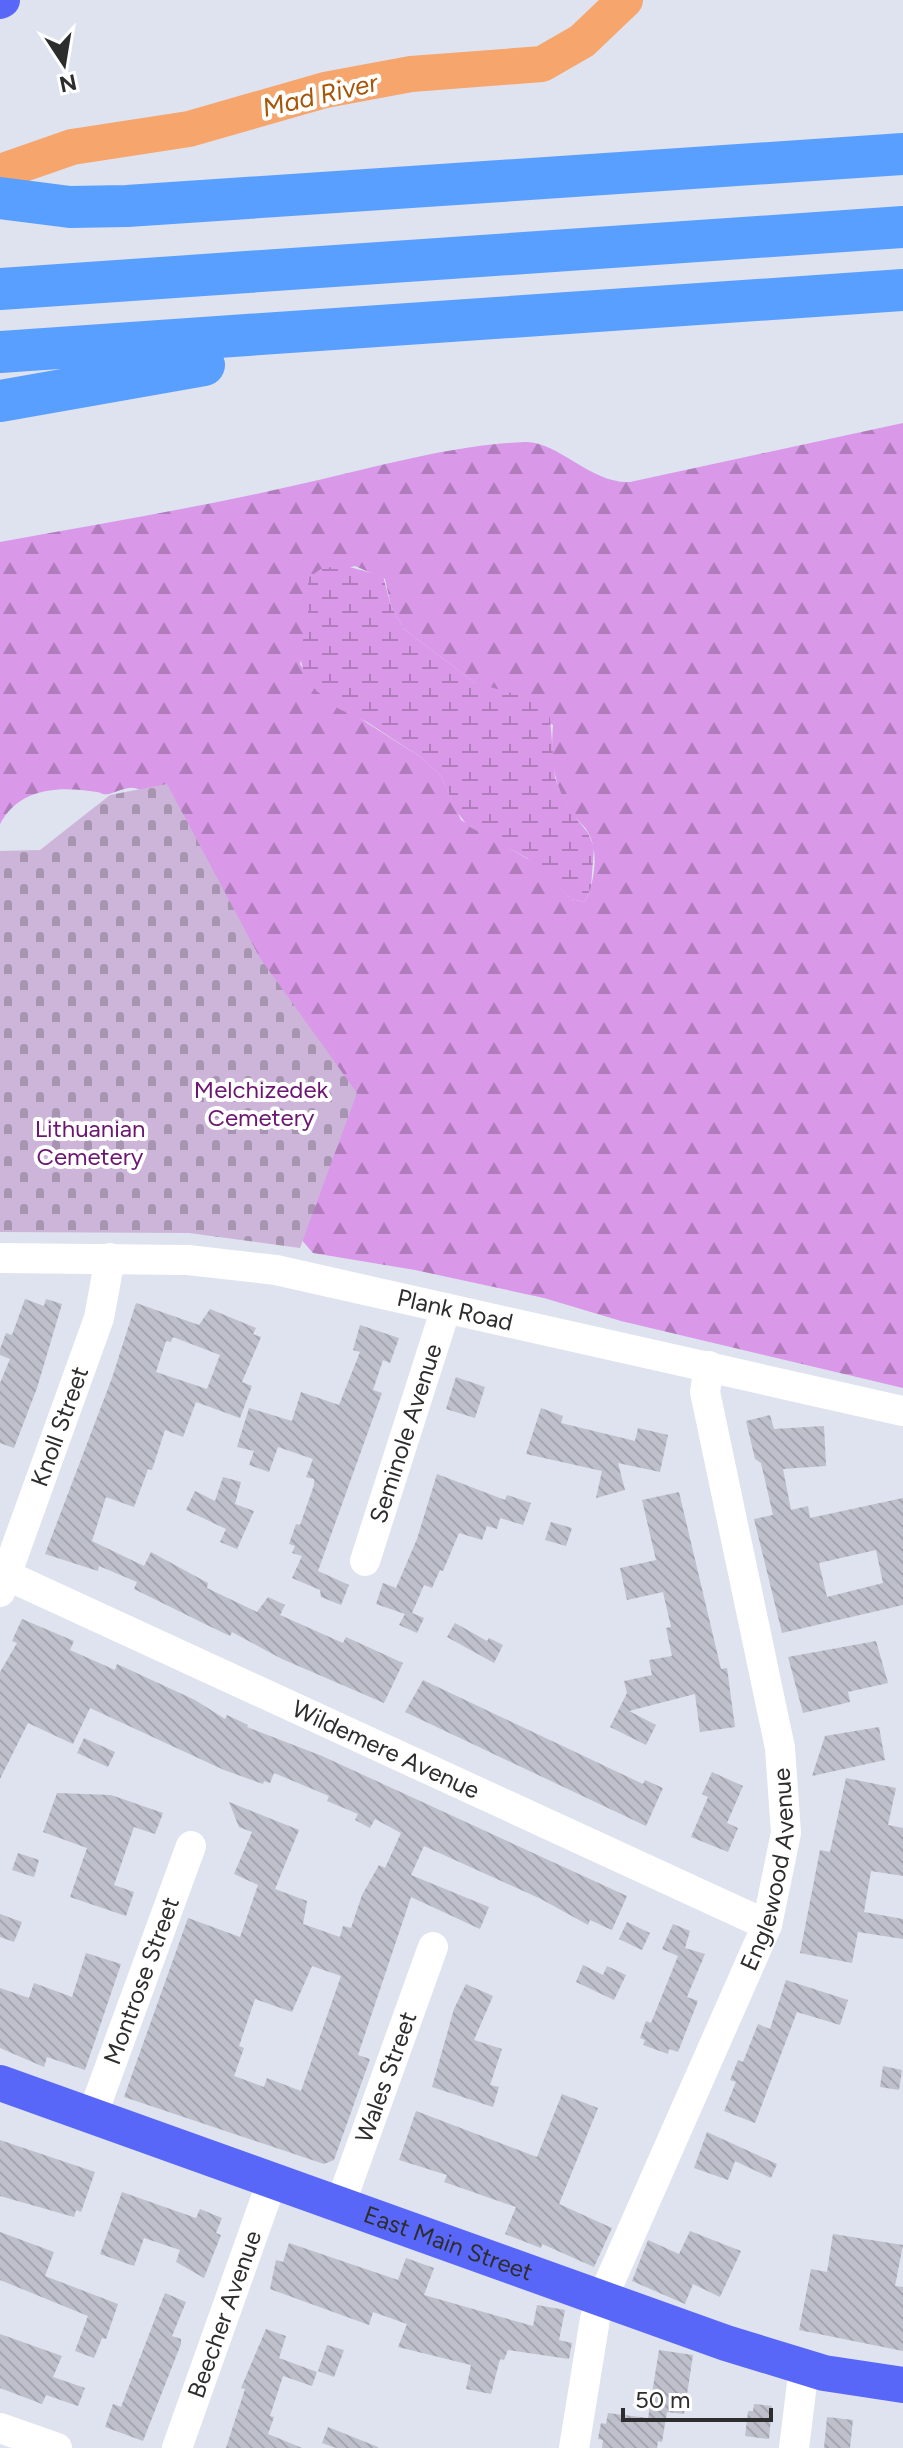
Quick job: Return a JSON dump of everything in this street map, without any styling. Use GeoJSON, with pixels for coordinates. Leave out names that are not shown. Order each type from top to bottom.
{"type":"FeatureCollection","features":[{"type":"Feature","properties":{"kind":"highway"},"geometry":{"type":"LineString","coordinates":[[0,198],[48,206],[127,206],[903,154]]}},
{"type":"Feature","properties":{"kind":"highway"},"geometry":{"type":"LineString","coordinates":[[762,235],[815,213],[903,202]]}},
{"type":"Feature","properties":{"kind":"highway"},"geometry":{"type":"LineString","coordinates":[[0,289],[903,227]]}},
{"type":"Feature","properties":{"kind":"highway"},"geometry":{"type":"LineString","coordinates":[[0,352],[903,290]]}},
{"type":"Feature","properties":{"kind":"highway"},"geometry":{"type":"LineString","coordinates":[[0,401],[158,371],[327,351],[387,326]]}},
{"type":"Feature","properties":{"kind":"main road","name":"East Main Street"},"geometry":{"type":"LineString","coordinates":[[0,2083],[602,2299],[804,2367],[903,2385]]}},
{"type":"Feature","properties":{"kind":"street","name":"Plank Road"},"geometry":{"type":"LineString","coordinates":[[0,1258],[188,1260],[263,1267],[903,1411]]}},
{"type":"Feature","properties":{"kind":"street","name":"Knoll Street"},"geometry":{"type":"LineString","coordinates":[[3,1584],[99,1318],[110,1258]]}},
{"type":"Feature","properties":{"kind":"street","name":"Seminole Avenue"},"geometry":{"type":"LineString","coordinates":[[365,1561],[446,1308]]}},
{"type":"Feature","properties":{"kind":"street","name":"Englewood Avenue"},"geometry":{"type":"LineString","coordinates":[[574,2448],[595,2319],[767,1925],[786,1833],[786,1789],[705,1392],[709,1366]]}},
{"type":"Feature","properties":{"kind":"street","name":"Wildemere Avenue"},"geometry":{"type":"LineString","coordinates":[[3,1584],[767,1925]]}},
{"type":"Feature","properties":{"kind":"street","name":"Montrose Street"},"geometry":{"type":"LineString","coordinates":[[92,2116],[191,1846]]}},
{"type":"Feature","properties":{"kind":"street","name":"Wales Street"},"geometry":{"type":"LineString","coordinates":[[340,2205],[433,1947]]}},
{"type":"Feature","properties":{"kind":"street","name":"Beecher Avenue"},"geometry":{"type":"LineString","coordinates":[[177,2448],[272,2181]]}},
{"type":"Feature","properties":{"kind":"street"},"geometry":{"type":"LineString","coordinates":[[794,2448],[804,2367]]}},
{"type":"Feature","properties":{"kind":"street"},"geometry":{"type":"LineString","coordinates":[[0,2428],[57,2448]]}},
{"type":"Feature","properties":{"kind":"green space","name":"Melchizedek Cemetery"},"geometry":{"type":"Polygon","coordinates":[[[903,423],[903,1388],[621,1321],[544,1298],[415,1270],[313,1253],[300,1238],[144,792],[130,788],[106,794],[69,789],[42,792],[18,803],[0,824],[0,542],[220,502],[437,453],[496,444],[537,444],[602,476],[630,482],[903,423]],[[355,566],[308,578],[308,629],[300,664],[317,691],[422,758],[441,776],[461,820],[533,862],[571,899],[585,902],[593,875],[593,846],[586,829],[567,807],[559,790],[553,763],[553,725],[475,683],[404,629],[391,606],[385,579],[355,566]]]}},
{"type":"Feature","properties":{"kind":"green space"},"geometry":{"type":"Polygon","coordinates":[[[342,565],[383,576],[391,606],[404,629],[475,683],[523,696],[537,703],[550,718],[555,778],[566,805],[588,833],[594,847],[591,887],[585,902],[571,899],[527,858],[468,826],[457,812],[441,776],[422,758],[367,722],[339,709],[306,679],[298,651],[308,629],[308,578],[321,569],[342,565]]]}},
{"type":"Feature","properties":{"kind":"green space"},"geometry":{"type":"Polygon","coordinates":[[[167,784],[260,958],[357,1093],[300,1248],[189,1233],[0,1232],[0,851],[40,850],[110,795],[167,784]]]}},
{"type":"Feature","properties":{"kind":"building"},"geometry":{"type":"Polygon","coordinates":[[[25,1299],[44,1306],[46,1299],[62,1304],[37,1388],[14,1448],[0,1443],[0,1383],[10,1359],[0,1355],[0,1349],[6,1333],[12,1335],[25,1299]]]}},
{"type":"Feature","properties":{"kind":"building"},"geometry":{"type":"Polygon","coordinates":[[[136,1303],[199,1325],[210,1309],[256,1328],[253,1334],[261,1337],[242,1382],[252,1386],[240,1418],[196,1402],[183,1437],[165,1430],[152,1470],[148,1469],[134,1507],[106,1497],[92,1541],[144,1566],[151,1552],[208,1583],[207,1588],[257,1612],[268,1597],[285,1605],[280,1615],[343,1643],[346,1637],[403,1663],[384,1703],[282,1659],[232,1632],[230,1636],[209,1626],[134,1589],[137,1582],[99,1566],[98,1571],[45,1554],[112,1378],[136,1303]],[[173,1337],[171,1342],[166,1341],[156,1372],[207,1389],[220,1355],[173,1337]]]}},
{"type":"Feature","properties":{"kind":"building"},"geometry":{"type":"Polygon","coordinates":[[[360,1325],[399,1338],[390,1363],[383,1360],[373,1390],[382,1393],[318,1571],[349,1585],[341,1605],[321,1597],[320,1590],[292,1578],[302,1556],[292,1553],[295,1546],[289,1544],[296,1524],[300,1525],[314,1485],[314,1479],[306,1477],[313,1459],[278,1447],[269,1472],[249,1465],[254,1451],[237,1447],[249,1408],[292,1421],[301,1392],[339,1405],[360,1352],[353,1350],[360,1325]]]}},
{"type":"Feature","properties":{"kind":"building"},"geometry":{"type":"Polygon","coordinates":[[[456,1377],[485,1387],[475,1418],[446,1409],[456,1377]]]}},
{"type":"Feature","properties":{"kind":"building"},"geometry":{"type":"Polygon","coordinates":[[[541,1408],[563,1416],[561,1423],[635,1441],[638,1428],[668,1435],[660,1472],[618,1463],[625,1490],[596,1498],[602,1471],[526,1454],[541,1408]]]}},
{"type":"Feature","properties":{"kind":"building"},"geometry":{"type":"Polygon","coordinates":[[[770,1415],[774,1429],[824,1426],[826,1466],[783,1469],[791,1510],[808,1506],[810,1518],[903,1498],[903,1605],[782,1633],[754,1519],[773,1515],[761,1463],[755,1459],[746,1421],[770,1415]],[[876,1550],[819,1563],[827,1597],[883,1583],[876,1550]]]}},
{"type":"Feature","properties":{"kind":"building"},"geometry":{"type":"Polygon","coordinates":[[[437,1474],[505,1500],[507,1495],[531,1503],[523,1525],[500,1518],[497,1529],[487,1526],[482,1540],[459,1533],[443,1571],[440,1570],[432,1588],[424,1585],[412,1613],[424,1618],[417,1633],[399,1625],[405,1614],[376,1604],[383,1583],[396,1588],[417,1539],[437,1474]]]}},
{"type":"Feature","properties":{"kind":"building"},"geometry":{"type":"Polygon","coordinates":[[[223,1477],[241,1482],[235,1504],[254,1511],[237,1549],[220,1542],[226,1529],[186,1510],[195,1491],[215,1501],[223,1477]]]}},
{"type":"Feature","properties":{"kind":"building"},"geometry":{"type":"Polygon","coordinates":[[[679,1492],[721,1669],[727,1668],[735,1727],[700,1732],[695,1694],[629,1711],[656,1725],[646,1745],[610,1727],[627,1693],[624,1681],[652,1675],[649,1660],[672,1656],[666,1628],[671,1627],[663,1592],[627,1600],[620,1568],[656,1560],[642,1500],[679,1492]]]}},
{"type":"Feature","properties":{"kind":"building"},"geometry":{"type":"Polygon","coordinates":[[[551,1522],[572,1528],[566,1546],[545,1540],[551,1522]]]}},
{"type":"Feature","properties":{"kind":"building"},"geometry":{"type":"Polygon","coordinates":[[[22,1619],[74,1641],[70,1650],[115,1670],[117,1664],[195,1700],[225,1719],[227,1715],[247,1727],[322,1756],[627,1896],[612,1930],[590,1920],[588,1925],[541,1899],[424,1846],[411,1875],[489,1907],[480,1929],[411,1897],[358,2055],[370,2059],[334,2160],[324,2164],[124,2097],[188,1918],[240,1937],[258,1885],[234,1874],[252,1832],[239,1827],[229,1802],[299,1830],[275,1889],[307,1901],[303,1924],[340,1937],[343,1926],[351,1928],[362,1895],[379,1865],[385,1868],[401,1833],[375,1819],[370,1828],[355,1820],[358,1814],[327,1801],[329,1796],[274,1773],[270,1783],[264,1781],[263,1784],[224,1770],[90,1708],[73,1744],[28,1723],[0,1779],[0,1672],[17,1643],[12,1641],[22,1619]],[[312,1966],[292,2012],[255,1999],[239,2046],[244,2048],[234,2076],[264,2087],[267,2078],[301,2091],[341,1976],[312,1966]]]}},
{"type":"Feature","properties":{"kind":"building"},"geometry":{"type":"Polygon","coordinates":[[[455,1623],[487,1641],[489,1638],[503,1645],[494,1663],[447,1637],[455,1623]]]}},
{"type":"Feature","properties":{"kind":"building"},"geometry":{"type":"Polygon","coordinates":[[[876,1641],[888,1683],[848,1692],[850,1702],[803,1713],[788,1657],[876,1641]]]}},
{"type":"Feature","properties":{"kind":"building"},"geometry":{"type":"Polygon","coordinates":[[[423,1680],[643,1784],[645,1780],[663,1788],[646,1826],[405,1712],[423,1680]]]}},
{"type":"Feature","properties":{"kind":"building"},"geometry":{"type":"Polygon","coordinates":[[[879,1727],[885,1760],[812,1776],[825,1736],[879,1727]]]}},
{"type":"Feature","properties":{"kind":"building"},"geometry":{"type":"Polygon","coordinates":[[[84,1738],[115,1752],[108,1767],[77,1753],[84,1738]]]}},
{"type":"Feature","properties":{"kind":"building"},"geometry":{"type":"Polygon","coordinates":[[[712,1772],[743,1786],[727,1823],[738,1828],[728,1852],[691,1837],[708,1797],[702,1794],[712,1772]]]}},
{"type":"Feature","properties":{"kind":"building"},"geometry":{"type":"Polygon","coordinates":[[[846,1778],[896,1788],[888,1825],[903,1828],[903,1876],[871,1871],[864,1912],[903,1919],[903,1939],[858,1932],[852,1963],[800,1953],[820,1850],[830,1852],[846,1778]]]}},
{"type":"Feature","properties":{"kind":"building"},"geometry":{"type":"Polygon","coordinates":[[[57,1793],[111,1795],[163,1813],[155,1834],[134,1827],[114,1885],[134,1892],[126,1916],[70,1897],[87,1848],[43,1832],[57,1793]]]}},
{"type":"Feature","properties":{"kind":"building"},"geometry":{"type":"Polygon","coordinates":[[[18,1853],[39,1860],[34,1877],[12,1870],[18,1853]]]}},
{"type":"Feature","properties":{"kind":"building"},"geometry":{"type":"Polygon","coordinates":[[[0,1914],[22,1922],[14,1942],[0,1937],[0,1914]]]}},
{"type":"Feature","properties":{"kind":"building"},"geometry":{"type":"Polygon","coordinates":[[[627,1922],[650,1933],[642,1950],[619,1939],[627,1922]]]}},
{"type":"Feature","properties":{"kind":"building"},"geometry":{"type":"Polygon","coordinates":[[[673,1924],[690,1931],[685,1948],[705,1954],[687,1997],[698,2001],[678,2052],[669,2049],[668,2054],[643,2045],[645,2040],[640,2038],[646,2021],[651,2023],[678,1956],[662,1949],[673,1924]]]}},
{"type":"Feature","properties":{"kind":"building"},"geometry":{"type":"Polygon","coordinates":[[[86,1953],[121,1964],[85,2070],[47,2057],[44,2067],[0,2048],[0,1988],[29,1998],[34,1983],[72,1997],[86,1953]]]}},
{"type":"Feature","properties":{"kind":"building"},"geometry":{"type":"Polygon","coordinates":[[[583,1965],[603,1975],[607,1966],[626,1975],[614,2000],[576,1982],[583,1965]]]}},
{"type":"Feature","properties":{"kind":"building"},"geometry":{"type":"Polygon","coordinates":[[[786,1980],[848,2000],[840,2025],[797,2012],[755,2123],[724,2111],[736,2082],[730,2080],[738,2060],[743,2062],[758,2024],[770,2029],[786,1980]]]}},
{"type":"Feature","properties":{"kind":"building"},"geometry":{"type":"Polygon","coordinates":[[[466,1984],[493,1996],[474,2040],[502,2049],[490,2085],[499,2087],[493,2107],[432,2087],[454,2009],[466,1984]]]}},
{"type":"Feature","properties":{"kind":"building"},"geometry":{"type":"Polygon","coordinates":[[[883,2066],[902,2070],[899,2090],[880,2087],[883,2066]]]}},
{"type":"Feature","properties":{"kind":"building"},"geometry":{"type":"Polygon","coordinates":[[[562,2094],[598,2108],[559,2204],[612,2228],[594,2267],[542,2244],[541,2248],[505,2234],[516,2207],[444,2182],[447,2175],[399,2160],[416,2111],[537,2157],[562,2094]]]}},
{"type":"Feature","properties":{"kind":"building"},"geometry":{"type":"Polygon","coordinates":[[[707,2132],[777,2164],[771,2178],[735,2161],[728,2180],[694,2168],[707,2132]]]}},
{"type":"Feature","properties":{"kind":"building"},"geometry":{"type":"Polygon","coordinates":[[[0,2140],[95,2172],[81,2212],[76,2210],[74,2217],[0,2196],[0,2140]]]}},
{"type":"Feature","properties":{"kind":"building"},"geometry":{"type":"Polygon","coordinates":[[[122,2192],[196,2218],[200,2209],[222,2218],[216,2233],[221,2235],[204,2278],[176,2262],[180,2250],[144,2238],[134,2266],[100,2254],[122,2192]]]}},
{"type":"Feature","properties":{"kind":"building"},"geometry":{"type":"Polygon","coordinates":[[[690,2231],[741,2251],[720,2297],[693,2284],[685,2304],[632,2281],[648,2240],[679,2254],[690,2231]]]}},
{"type":"Feature","properties":{"kind":"building"},"geometry":{"type":"Polygon","coordinates":[[[0,2232],[54,2252],[45,2276],[118,2304],[106,2339],[102,2338],[94,2358],[75,2351],[88,2316],[0,2280],[0,2232]]]}},
{"type":"Feature","properties":{"kind":"building"},"geometry":{"type":"Polygon","coordinates":[[[833,2234],[903,2245],[895,2286],[903,2287],[903,2351],[799,2330],[811,2269],[827,2272],[833,2234]]]}},
{"type":"Feature","properties":{"kind":"building"},"geometry":{"type":"Polygon","coordinates":[[[289,2243],[398,2280],[406,2258],[434,2268],[424,2295],[533,2326],[537,2305],[565,2310],[559,2340],[572,2343],[569,2359],[508,2350],[504,2360],[500,2359],[491,2394],[466,2389],[471,2365],[398,2347],[407,2324],[373,2312],[369,2325],[270,2289],[276,2260],[283,2262],[289,2243]]]}},
{"type":"Feature","properties":{"kind":"building"},"geometry":{"type":"Polygon","coordinates":[[[165,2293],[186,2302],[172,2336],[181,2339],[181,2344],[143,2441],[105,2427],[113,2404],[121,2407],[165,2293]]]}},
{"type":"Feature","properties":{"kind":"building"},"geometry":{"type":"Polygon","coordinates":[[[266,2329],[286,2336],[279,2358],[317,2372],[312,2386],[283,2376],[270,2416],[274,2417],[268,2434],[302,2448],[226,2448],[245,2389],[241,2388],[266,2329]]]}},
{"type":"Feature","properties":{"kind":"building"},"geometry":{"type":"Polygon","coordinates":[[[0,2334],[62,2356],[53,2377],[85,2388],[78,2406],[46,2395],[42,2404],[0,2388],[0,2334]]]}},
{"type":"Feature","properties":{"kind":"building"},"geometry":{"type":"Polygon","coordinates":[[[327,2345],[344,2350],[334,2377],[318,2371],[327,2345]]]}},
{"type":"Feature","properties":{"kind":"building"},"geometry":{"type":"Polygon","coordinates":[[[659,2350],[693,2355],[684,2414],[667,2412],[662,2442],[658,2441],[657,2448],[602,2448],[603,2440],[598,2439],[601,2423],[606,2424],[608,2413],[648,2418],[659,2350]]]}},
{"type":"Feature","properties":{"kind":"building"},"geometry":{"type":"Polygon","coordinates":[[[754,2404],[772,2406],[769,2439],[745,2436],[748,2411],[753,2411],[754,2404]]]}},
{"type":"Feature","properties":{"kind":"building"},"geometry":{"type":"Polygon","coordinates":[[[827,2417],[853,2420],[850,2448],[824,2448],[827,2417]]]}},
{"type":"Feature","properties":{"kind":"building"},"geometry":{"type":"Polygon","coordinates":[[[328,2427],[378,2448],[336,2448],[322,2443],[328,2427]]]}},
{"type":"Feature","properties":{"kind":"waterway","name":"Mad River"},"geometry":{"type":"LineString","coordinates":[[0,172],[72,147],[189,129],[325,90],[411,74],[542,64],[582,41],[625,0]]}},
{"type":"Feature","properties":{"kind":"park label","name":"Lithuanian Cemetery"},"geometry":{"type":"Point","coordinates":[90,1143]}}]}
